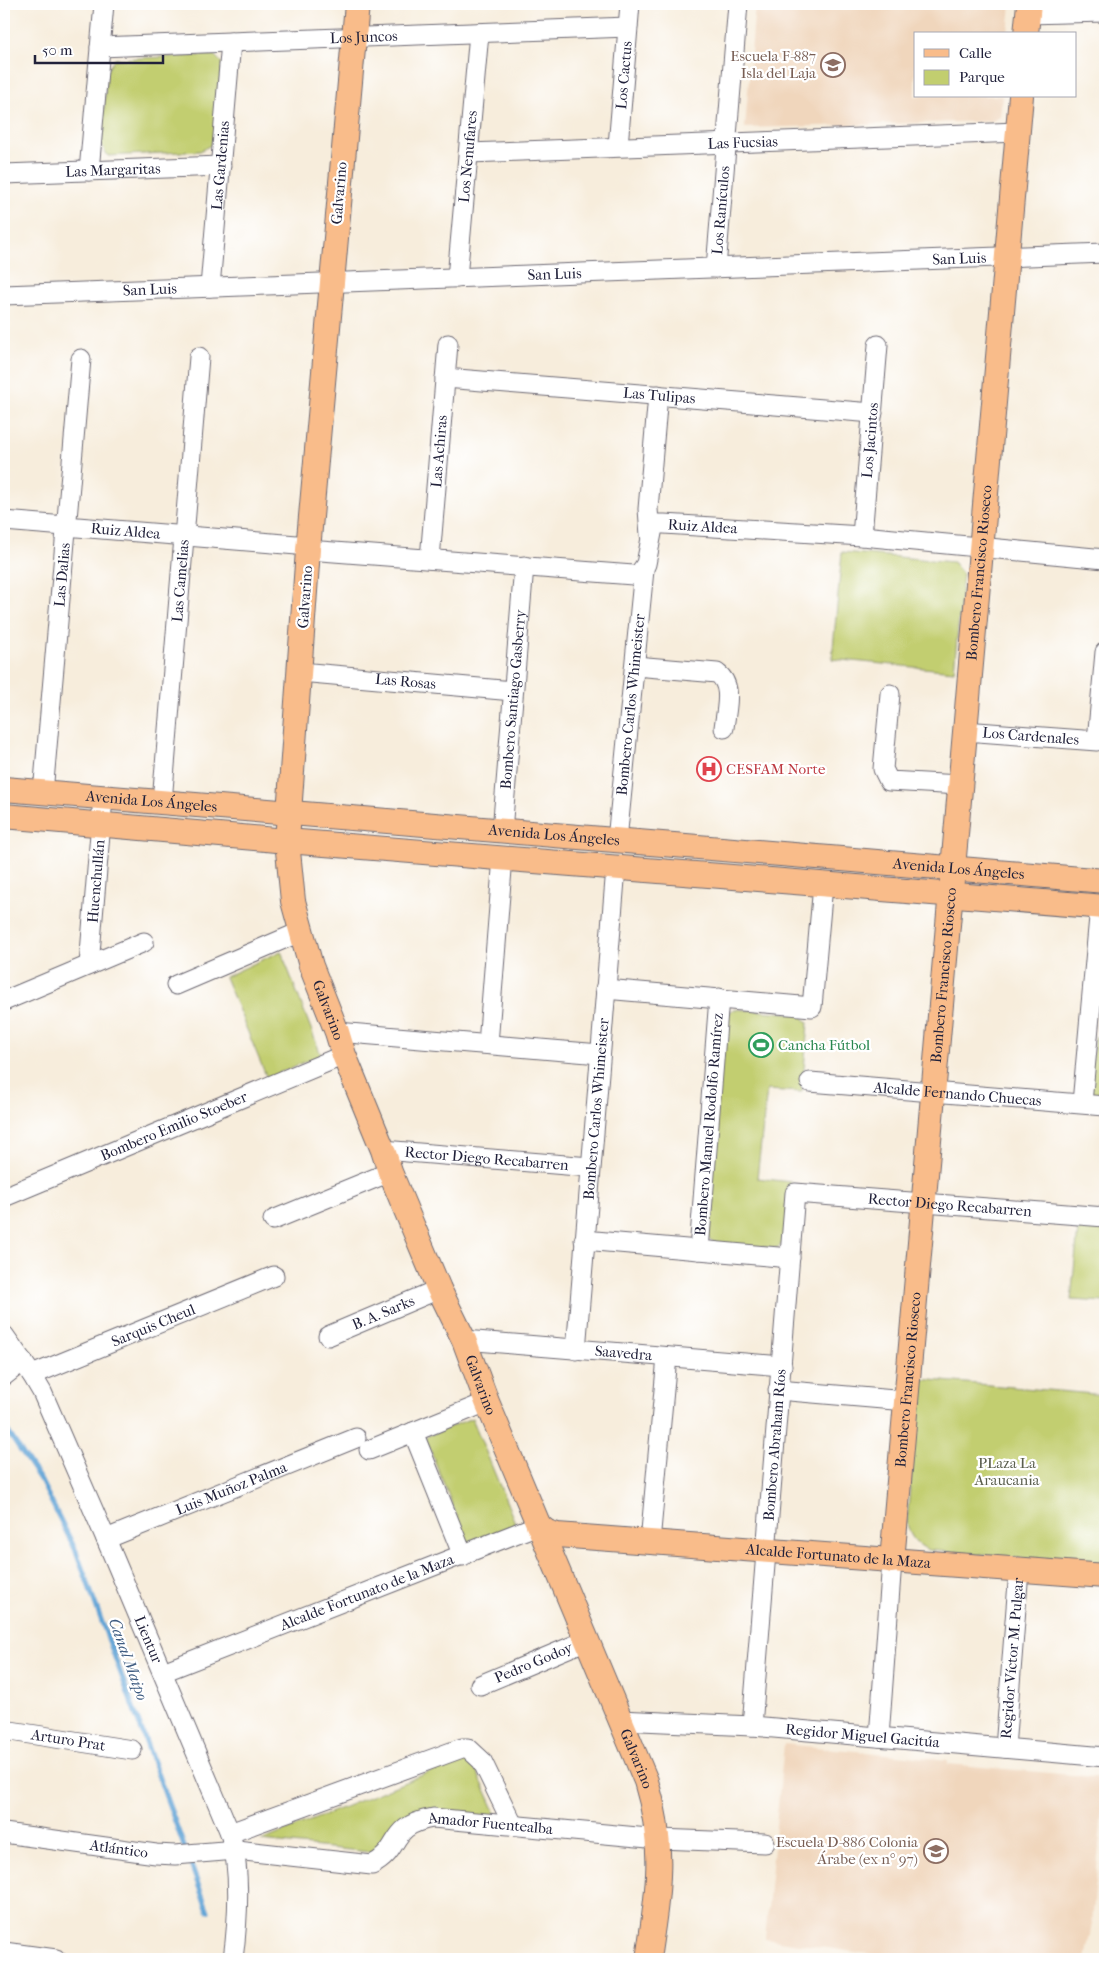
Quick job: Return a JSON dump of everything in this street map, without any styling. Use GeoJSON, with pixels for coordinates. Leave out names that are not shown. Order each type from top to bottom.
{"type":"FeatureCollection","features":[{"type":"Feature","properties":{"kind":"main road","name":"Galvarino"},"geometry":{"type":"LineString","coordinates":[[357,4],[309,548],[287,841],[290,882],[300,932],[311,966],[390,1172],[439,1289],[464,1340],[487,1402],[646,1781],[659,1839],[659,1887],[648,1959]]}},
{"type":"Feature","properties":{"kind":"main road","name":"Bombero Francisco Rioseco"},"geometry":{"type":"LineString","coordinates":[[892,1561],[1021,98]]}},
{"type":"Feature","properties":{"kind":"main road","name":"Avenida Los Ángeles"},"geometry":{"type":"LineString","coordinates":[[4,789],[1105,881]]}},
{"type":"Feature","properties":{"kind":"main road","name":"Avenida Los Ángeles"},"geometry":{"type":"LineString","coordinates":[[4,816],[823,885],[1103,906]]}},
{"type":"Feature","properties":{"kind":"main road","name":"Alcalde Fortunato de la Maza"},"geometry":{"type":"LineString","coordinates":[[538,1525],[547,1532],[570,1536],[1105,1576]]}},
{"type":"Feature","properties":{"kind":"main road"},"geometry":{"type":"LineString","coordinates":[[552,1558],[552,1541],[570,1536]]}},
{"type":"Feature","properties":{"kind":"street"},"geometry":{"type":"LineString","coordinates":[[89,171],[104,4]]}},
{"type":"Feature","properties":{"kind":"street","name":"Los Cactus"},"geometry":{"type":"LineString","coordinates":[[618,146],[630,4]]}},
{"type":"Feature","properties":{"kind":"street","name":"Los Ranículos"},"geometry":{"type":"LineString","coordinates":[[716,268],[738,4]]}},
{"type":"Feature","properties":{"kind":"street"},"geometry":{"type":"LineString","coordinates":[[1028,17],[1105,12]]}},
{"type":"Feature","properties":{"kind":"street","name":"Los Juncos"},"geometry":{"type":"LineString","coordinates":[[100,47],[628,27]]}},
{"type":"Feature","properties":{"kind":"street","name":"Los Nenufares"},"geometry":{"type":"LineString","coordinates":[[456,278],[479,33]]}},
{"type":"Feature","properties":{"kind":"street","name":"Las Gardenias"},"geometry":{"type":"LineString","coordinates":[[210,287],[231,42]]}},
{"type":"Feature","properties":{"kind":"street","name":"Las Fucsias"},"geometry":{"type":"LineString","coordinates":[[468,153],[1018,132]]}},
{"type":"Feature","properties":{"kind":"street","name":"Las Margaritas"},"geometry":{"type":"LineString","coordinates":[[4,174],[221,166]]}},
{"type":"Feature","properties":{"kind":"street","name":"San Luis"},"geometry":{"type":"LineString","coordinates":[[4,295],[1105,253]]}},
{"type":"Feature","properties":{"kind":"street","name":"Las Achiras"},"geometry":{"type":"LineString","coordinates":[[430,559],[448,344]]}},
{"type":"Feature","properties":{"kind":"street","name":"Los Jacintos"},"geometry":{"type":"LineString","coordinates":[[862,536],[878,345]]}},
{"type":"Feature","properties":{"kind":"street","name":"Las Camelias"},"geometry":{"type":"LineString","coordinates":[[162,802],[199,357]]}},
{"type":"Feature","properties":{"kind":"street","name":"Las Dalias"},"geometry":{"type":"LineString","coordinates":[[43,793],[81,359]]}},
{"type":"Feature","properties":{"kind":"street","name":"Las Tulipas"},"geometry":{"type":"LineString","coordinates":[[446,378],[872,413]]}},
{"type":"Feature","properties":{"kind":"street"},"geometry":{"type":"LineString","coordinates":[[650,535],[648,509],[658,395]]}},
{"type":"Feature","properties":{"kind":"street","name":"Ruiz Aldea"},"geometry":{"type":"LineString","coordinates":[[4,521],[633,575],[644,570],[650,535],[653,528],[658,524],[862,536],[1105,560]]}},
{"type":"Feature","properties":{"kind":"street","name":"Bombero Santiago Gasberry"},"geometry":{"type":"LineString","coordinates":[[502,831],[524,566]]}},
{"type":"Feature","properties":{"kind":"street","name":"Bombero Carlos Whimeister"},"geometry":{"type":"LineString","coordinates":[[618,840],[644,570]]}},
{"type":"Feature","properties":{"kind":"street"},"geometry":{"type":"LineString","coordinates":[[1103,691],[1105,652]]}},
{"type":"Feature","properties":{"kind":"street"},"geometry":{"type":"LineString","coordinates":[[635,666],[717,673],[728,685],[724,728]]}},
{"type":"Feature","properties":{"kind":"street","name":"Las Rosas"},"geometry":{"type":"LineString","coordinates":[[300,672],[513,691]]}},
{"type":"Feature","properties":{"kind":"street","name":"Los Cardenales"},"geometry":{"type":"LineString","coordinates":[[965,731],[1097,741],[1103,691]]}},
{"type":"Feature","properties":{"kind":"street"},"geometry":{"type":"LineString","coordinates":[[890,694],[883,769],[889,781],[960,785]]}},
{"type":"Feature","properties":{"kind":"street","name":"Huenchullán"},"geometry":{"type":"LineString","coordinates":[[89,965],[103,798]]}},
{"type":"Feature","properties":{"kind":"street"},"geometry":{"type":"LineString","coordinates":[[488,1044],[503,857]]}},
{"type":"Feature","properties":{"kind":"street","name":"Bombero Carlos Whimeister"},"geometry":{"type":"LineString","coordinates":[[576,1350],[616,868]]}},
{"type":"Feature","properties":{"kind":"street"},"geometry":{"type":"LineString","coordinates":[[605,989],[812,1007],[823,885]]}},
{"type":"Feature","properties":{"kind":"street"},"geometry":{"type":"LineString","coordinates":[[1082,1103],[1103,906]]}},
{"type":"Feature","properties":{"kind":"street"},"geometry":{"type":"LineString","coordinates":[[176,984],[300,932]]}},
{"type":"Feature","properties":{"kind":"street"},"geometry":{"type":"LineString","coordinates":[[4,1001],[144,942]]}},
{"type":"Feature","properties":{"kind":"street","name":"Bombero Manuel Rodolfo Ramírez"},"geometry":{"type":"LineString","coordinates":[[698,1250],[719,998]]}},
{"type":"Feature","properties":{"kind":"street"},"geometry":{"type":"LineString","coordinates":[[337,1032],[600,1054]]}},
{"type":"Feature","properties":{"kind":"street","name":"Bombero Emilio Stoeber"},"geometry":{"type":"LineString","coordinates":[[4,1198],[344,1055]]}},
{"type":"Feature","properties":{"kind":"street","name":"Alcalde Fernando Chuecas"},"geometry":{"type":"LineString","coordinates":[[810,1082],[1105,1106]]}},
{"type":"Feature","properties":{"kind":"street","name":"Rector Diego Recabarren"},"geometry":{"type":"LineString","coordinates":[[383,1150],[590,1167]]}},
{"type":"Feature","properties":{"kind":"street"},"geometry":{"type":"LineString","coordinates":[[274,1220],[390,1172]]}},
{"type":"Feature","properties":{"kind":"street","name":"Rector Diego Recabarren"},"geometry":{"type":"LineString","coordinates":[[795,1193],[1105,1217]]}},
{"type":"Feature","properties":{"kind":"street","name":"Bombero Abraham Ríos"},"geometry":{"type":"LineString","coordinates":[[752,1726],[795,1193]]}},
{"type":"Feature","properties":{"kind":"street"},"geometry":{"type":"LineString","coordinates":[[584,1240],[790,1258]]}},
{"type":"Feature","properties":{"kind":"street","name":"Sarquis Cheul"},"geometry":{"type":"LineString","coordinates":[[4,1376],[274,1276]]}},
{"type":"Feature","properties":{"kind":"street","name":"B. A. Sarks"},"geometry":{"type":"LineString","coordinates":[[328,1336],[439,1289]]}},
{"type":"Feature","properties":{"kind":"street","name":"Lientur"},"geometry":{"type":"LineString","coordinates":[[4,1335],[28,1368],[106,1539],[233,1841],[233,1959]]}},
{"type":"Feature","properties":{"kind":"street","name":"Saavedra"},"geometry":{"type":"LineString","coordinates":[[464,1340],[782,1366]]}},
{"type":"Feature","properties":{"kind":"street"},"geometry":{"type":"LineString","coordinates":[[650,1542],[667,1357]]}},
{"type":"Feature","properties":{"kind":"street"},"geometry":{"type":"LineString","coordinates":[[778,1390],[906,1401]]}},
{"type":"Feature","properties":{"kind":"street","name":"Luis Muñoz Palma"},"geometry":{"type":"LineString","coordinates":[[106,1539],[362,1444],[413,1432],[487,1402]]}},
{"type":"Feature","properties":{"kind":"street"},"geometry":{"type":"LineString","coordinates":[[413,1432],[463,1556]]}},
{"type":"Feature","properties":{"kind":"street","name":"Alcalde Fortunato de la Maza"},"geometry":{"type":"LineString","coordinates":[[163,1672],[538,1525]]}},
{"type":"Feature","properties":{"kind":"street","name":"Bombero Francisco Rioseco"},"geometry":{"type":"LineString","coordinates":[[879,1737],[892,1561]]}},
{"type":"Feature","properties":{"kind":"street","name":"Regidor Víctor M. Pulgar"},"geometry":{"type":"LineString","coordinates":[[1006,1748],[1019,1570]]}},
{"type":"Feature","properties":{"kind":"street","name":"Pedro Godoy"},"geometry":{"type":"LineString","coordinates":[[480,1685],[587,1640]]}},
{"type":"Feature","properties":{"kind":"street","name":"Regidor Miguel Gacitúa"},"geometry":{"type":"LineString","coordinates":[[619,1720],[752,1726],[1105,1757]]}},
{"type":"Feature","properties":{"kind":"street","name":"Arturo Prat"},"geometry":{"type":"LineString","coordinates":[[4,1730],[132,1750]]}},
{"type":"Feature","properties":{"kind":"street"},"geometry":{"type":"LineString","coordinates":[[233,1841],[462,1748],[468,1748],[482,1761],[513,1825]]}},
{"type":"Feature","properties":{"kind":"street","name":"Amador Fuentealba"},"geometry":{"type":"LineString","coordinates":[[233,1841],[372,1865],[384,1859],[399,1832],[415,1821],[433,1818],[659,1839],[765,1844]]}},
{"type":"Feature","properties":{"kind":"street","name":"Atlántico"},"geometry":{"type":"LineString","coordinates":[[4,1833],[176,1855],[204,1852],[233,1841]]}},
{"type":"Feature","properties":{"kind":"street"},"geometry":{"type":"LineString","coordinates":[[4,1952],[56,1959]]}},
{"type":"Feature","properties":{"kind":"shaded area","name":"Escuela F-887 Isla del Laja"},"geometry":{"type":"Polygon","coordinates":[[[755,4],[1011,4],[1008,32],[914,32],[914,98],[1002,98],[1000,117],[992,121],[745,128],[755,4]]]}},
{"type":"Feature","properties":{"kind":"shaded area","name":"Escuela D-886 Colonia Árabe (ex n° 97)"},"geometry":{"type":"Polygon","coordinates":[[[784,1744],[948,1760],[948,1764],[1105,1778],[1092,1924],[1085,1959],[904,1959],[765,1939],[784,1744]]]}},
{"type":"Feature","properties":{"kind":"green space"},"geometry":{"type":"Polygon","coordinates":[[[214,55],[222,63],[213,144],[200,151],[108,156],[101,145],[107,70],[115,59],[214,55]]]}},
{"type":"Feature","properties":{"kind":"green space"},"geometry":{"type":"Polygon","coordinates":[[[842,552],[953,562],[963,574],[954,671],[832,659],[842,552]]]}},
{"type":"Feature","properties":{"kind":"green space"},"geometry":{"type":"Polygon","coordinates":[[[281,951],[321,1055],[267,1078],[225,977],[281,951]]]}},
{"type":"Feature","properties":{"kind":"green space"},"geometry":{"type":"Polygon","coordinates":[[[734,1009],[800,1014],[808,1023],[802,1092],[767,1090],[757,1178],[791,1182],[787,1240],[777,1248],[715,1243],[705,1236],[723,1017],[734,1009]]]}},
{"type":"Feature","properties":{"kind":"green space"},"geometry":{"type":"Polygon","coordinates":[[[1094,1037],[1105,1038],[1105,1096],[1089,1095],[1094,1037]]]}},
{"type":"Feature","properties":{"kind":"green space"},"geometry":{"type":"Polygon","coordinates":[[[1083,1225],[1105,1229],[1105,1302],[1071,1300],[1078,1230],[1083,1225]]]}},
{"type":"Feature","properties":{"kind":"green space","name":"PLaza La Araucania"},"geometry":{"type":"Polygon","coordinates":[[[919,1379],[1105,1395],[1105,1566],[928,1550],[916,1542],[907,1523],[919,1379]]]}},
{"type":"Feature","properties":{"kind":"green space"},"geometry":{"type":"Polygon","coordinates":[[[472,1418],[516,1525],[468,1544],[425,1437],[472,1418]]]}},
{"type":"Feature","properties":{"kind":"green space"},"geometry":{"type":"Polygon","coordinates":[[[464,1758],[474,1765],[498,1818],[407,1817],[394,1824],[380,1848],[369,1852],[261,1841],[464,1758]]]}},
{"type":"Feature","properties":{"kind":"waterway","name":"Canal Maipo"},"geometry":{"type":"LineString","coordinates":[[4,1426],[41,1481],[76,1551],[185,1849]]}},
{"type":"Feature","properties":{"kind":"waterway","name":"Canal Maipo"},"geometry":{"type":"LineString","coordinates":[[188,1857],[208,1911]]}},
{"type":"Feature","properties":{"kind":"place","name":"Escuela F-887 Isla del Laja"},"geometry":{"type":"Point","coordinates":[833,65]}},
{"type":"Feature","properties":{"kind":"place","name":"CESFAM Norte"},"geometry":{"type":"Point","coordinates":[709,769]}},
{"type":"Feature","properties":{"kind":"place","name":"Cancha Fútbol"},"geometry":{"type":"Point","coordinates":[761,1045]}},
{"type":"Feature","properties":{"kind":"place","name":"Escuela D-886 Colonia Árabe (ex n° 97)"},"geometry":{"type":"Point","coordinates":[936,1851]}}]}
